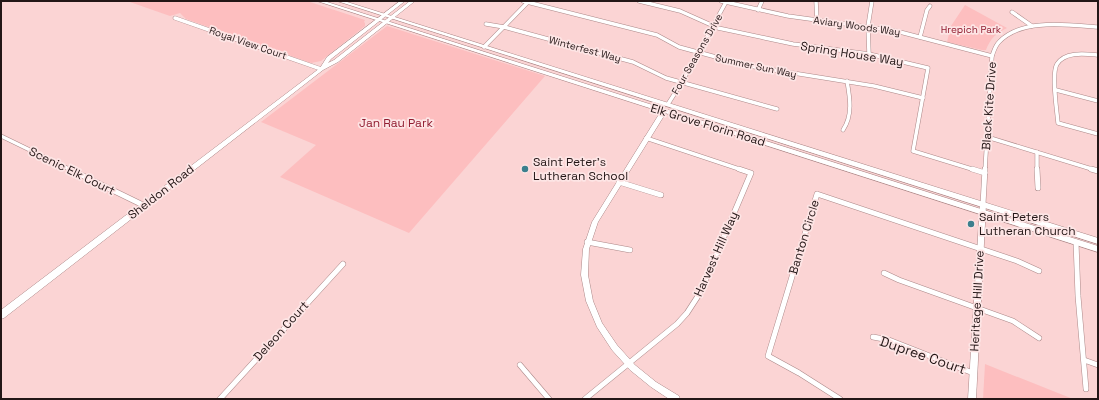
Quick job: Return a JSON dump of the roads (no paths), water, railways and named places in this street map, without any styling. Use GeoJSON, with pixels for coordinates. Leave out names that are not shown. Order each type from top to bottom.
{"type":"FeatureCollection","features":[{"type":"Feature","properties":{"kind":"main road","name":"Elk Grove Florin Road"},"geometry":{"type":"LineString","coordinates":[[319,1],[645,106],[982,208],[1098,241]]}},
{"type":"Feature","properties":{"kind":"main road","name":"Elk Grove Florin Road"},"geometry":{"type":"LineString","coordinates":[[339,1],[734,125],[982,208],[1098,249]]}},
{"type":"Feature","properties":{"kind":"main road","name":"Sheldon Road"},"geometry":{"type":"LineString","coordinates":[[321,69],[329,58],[404,1]]}},
{"type":"Feature","properties":{"kind":"main road","name":"Sheldon Road"},"geometry":{"type":"LineString","coordinates":[[1,315],[321,69],[336,61],[413,1]]}},
{"type":"Feature","properties":{"kind":"main road"},"geometry":{"type":"LineString","coordinates":[[645,106],[652,104],[664,106],[668,104]]}},
{"type":"Feature","properties":{"kind":"main road"},"geometry":{"type":"LineString","coordinates":[[664,111],[676,111],[720,126],[734,125]]}},
{"type":"Feature","properties":{"kind":"street"},"geometry":{"type":"LineString","coordinates":[[484,47],[504,27],[526,1]]}},
{"type":"Feature","properties":{"kind":"street","name":"Summer Sun Way"},"geometry":{"type":"LineString","coordinates":[[526,1],[657,35],[679,47],[698,53],[780,72],[874,86],[923,98]]}},
{"type":"Feature","properties":{"kind":"street","name":"Spring House Way"},"geometry":{"type":"LineString","coordinates":[[639,1],[680,11],[713,25],[773,40],[869,54],[928,68],[913,151],[985,173]]}},
{"type":"Feature","properties":{"kind":"street","name":"Aviary Woods Way"},"geometry":{"type":"LineString","coordinates":[[720,1],[758,10],[817,20],[868,26],[920,37],[992,56]]}},
{"type":"Feature","properties":{"kind":"street"},"geometry":{"type":"LineString","coordinates":[[758,10],[762,1]]}},
{"type":"Feature","properties":{"kind":"street"},"geometry":{"type":"LineString","coordinates":[[816,1],[817,20]]}},
{"type":"Feature","properties":{"kind":"street"},"geometry":{"type":"LineString","coordinates":[[869,54],[868,26],[872,1]]}},
{"type":"Feature","properties":{"kind":"street","name":"Four Seasons Drive"},"geometry":{"type":"LineString","coordinates":[[668,104],[682,82],[726,2]]}},
{"type":"Feature","properties":{"kind":"street"},"geometry":{"type":"LineString","coordinates":[[920,37],[927,10],[930,6]]}},
{"type":"Feature","properties":{"kind":"street"},"geometry":{"type":"LineString","coordinates":[[1012,12],[1032,26]]}},
{"type":"Feature","properties":{"kind":"street","name":"Royal View Court"},"geometry":{"type":"LineString","coordinates":[[175,18],[321,69]]}},
{"type":"Feature","properties":{"kind":"street","name":"Winterfest Way"},"geometry":{"type":"LineString","coordinates":[[486,24],[504,27],[633,62],[666,78],[777,109]]}},
{"type":"Feature","properties":{"kind":"street","name":"Black Kite Drive"},"geometry":{"type":"LineString","coordinates":[[982,208],[992,56],[997,43],[1005,36],[1017,30],[1032,26],[1060,24],[1098,27]]}},
{"type":"Feature","properties":{"kind":"street"},"geometry":{"type":"LineString","coordinates":[[1098,55],[1078,55],[1061,60],[1055,68],[1058,123],[1098,134]]}},
{"type":"Feature","properties":{"kind":"street"},"geometry":{"type":"LineString","coordinates":[[843,130],[850,114],[850,98],[847,82]]}},
{"type":"Feature","properties":{"kind":"street"},"geometry":{"type":"LineString","coordinates":[[1056,90],[1098,101]]}},
{"type":"Feature","properties":{"kind":"street"},"geometry":{"type":"LineString","coordinates":[[664,111],[595,222],[587,242],[584,277],[589,300],[603,332],[610,343],[628,364],[651,383],[676,399]]}},
{"type":"Feature","properties":{"kind":"street","name":"Scenic Elk Court"},"geometry":{"type":"LineString","coordinates":[[1,136],[143,206]]}},
{"type":"Feature","properties":{"kind":"street"},"geometry":{"type":"LineString","coordinates":[[987,137],[1098,170]]}},
{"type":"Feature","properties":{"kind":"street","name":"Harvest Hill Way"},"geometry":{"type":"LineString","coordinates":[[585,399],[677,324],[694,304],[751,173],[646,138]]}},
{"type":"Feature","properties":{"kind":"street"},"geometry":{"type":"LineString","coordinates":[[1037,152],[1038,188]]}},
{"type":"Feature","properties":{"kind":"street"},"geometry":{"type":"LineString","coordinates":[[619,182],[662,195]]}},
{"type":"Feature","properties":{"kind":"street","name":"Banton Circle"},"geometry":{"type":"LineString","coordinates":[[840,399],[799,373],[768,356],[817,194],[980,248],[1017,261],[1039,271]]}},
{"type":"Feature","properties":{"kind":"street","name":"Heritage Hill Drive"},"geometry":{"type":"LineString","coordinates":[[972,399],[982,208]]}},
{"type":"Feature","properties":{"kind":"street"},"geometry":{"type":"LineString","coordinates":[[587,242],[630,250]]}},
{"type":"Feature","properties":{"kind":"street"},"geometry":{"type":"LineString","coordinates":[[1076,242],[1078,296],[1086,388]]}},
{"type":"Feature","properties":{"kind":"street","name":"Deleon Court"},"geometry":{"type":"LineString","coordinates":[[220,399],[343,264]]}},
{"type":"Feature","properties":{"kind":"street"},"geometry":{"type":"LineString","coordinates":[[884,273],[898,280],[1013,322],[1039,338]]}},
{"type":"Feature","properties":{"kind":"street","name":"Dupree Court"},"geometry":{"type":"LineString","coordinates":[[873,337],[889,340],[973,372]]}},
{"type":"Feature","properties":{"kind":"street"},"geometry":{"type":"LineString","coordinates":[[1084,360],[1098,365]]}},
{"type":"Feature","properties":{"kind":"street"},"geometry":{"type":"LineString","coordinates":[[520,365],[549,399]]}},
{"type":"Feature","properties":{"kind":"place","name":"Saint Peter's Lutheran School"},"geometry":{"type":"Point","coordinates":[525,169]}},
{"type":"Feature","properties":{"kind":"place","name":"Saint Peters Lutheran Church"},"geometry":{"type":"Point","coordinates":[971,224]}},
{"type":"Feature","properties":{"kind":"park label","name":"Hrepich Park"},"geometry":{"type":"Point","coordinates":[971,29]}},
{"type":"Feature","properties":{"kind":"park label","name":"Jan Rau Park"},"geometry":{"type":"Point","coordinates":[396,123]}}]}
